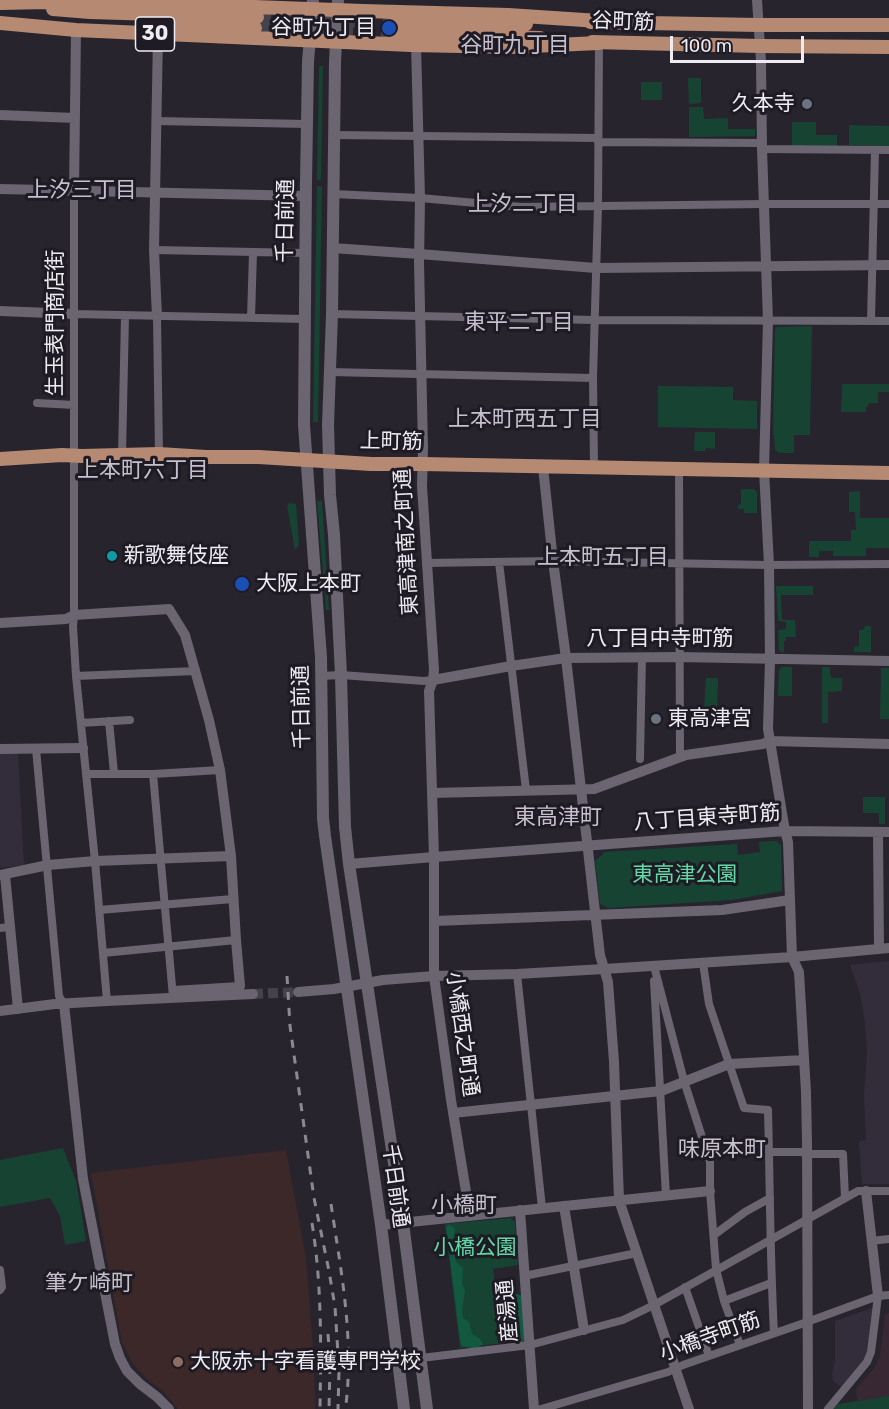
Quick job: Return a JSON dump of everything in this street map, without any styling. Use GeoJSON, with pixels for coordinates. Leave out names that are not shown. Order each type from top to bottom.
{"type":"FeatureCollection","features":[{"type":"Feature","properties":{"kind":"main road","name":"30"},"geometry":{"type":"LineString","coordinates":[[0,4],[61,0],[313,4],[417,7],[599,21]]}},
{"type":"Feature","properties":{"kind":"main road","name":"30"},"geometry":{"type":"LineString","coordinates":[[0,4],[256,23],[0,23]]}},
{"type":"Feature","properties":{"kind":"main road","name":"千日前通"},"geometry":{"type":"LineString","coordinates":[[313,4],[307,124],[304,425],[320,646],[324,836],[381,1225],[404,1409]]}},
{"type":"Feature","properties":{"kind":"main road","name":"千日前通"},"geometry":{"type":"LineString","coordinates":[[338,5],[328,426],[341,675],[345,827],[403,1223],[427,1409]]}},
{"type":"Feature","properties":{"kind":"main road","name":"谷町筋"},"geometry":{"type":"LineString","coordinates":[[889,25],[599,21],[392,27],[599,42],[889,47]]}},
{"type":"Feature","properties":{"kind":"main road","name":"30"},"geometry":{"type":"LineString","coordinates":[[0,23],[158,35],[416,45],[510,47],[599,42]]}},
{"type":"Feature","properties":{"kind":"main road","name":"上町筋"},"geometry":{"type":"LineString","coordinates":[[0,459],[36,456],[159,454],[390,465],[889,473]]}},
{"type":"Feature","properties":{"kind":"street"},"geometry":{"type":"LineString","coordinates":[[758,0],[768,321],[764,470],[769,565],[768,729],[788,842],[792,957],[799,972],[807,1154],[808,1409]]}},
{"type":"Feature","properties":{"kind":"street"},"geometry":{"type":"LineString","coordinates":[[74,190],[76,30]]}},
{"type":"Feature","properties":{"kind":"street"},"geometry":{"type":"LineString","coordinates":[[158,35],[154,250],[159,454]]}},
{"type":"Feature","properties":{"kind":"street"},"geometry":{"type":"LineString","coordinates":[[594,467],[593,378],[598,207],[599,42]]}},
{"type":"Feature","properties":{"kind":"street","name":"東高津南之町通"},"geometry":{"type":"LineString","coordinates":[[416,45],[420,198],[419,316],[422,486],[434,670],[429,691],[434,857]]}},
{"type":"Feature","properties":{"kind":"street"},"geometry":{"type":"LineString","coordinates":[[0,115],[75,118]]}},
{"type":"Feature","properties":{"kind":"street"},"geometry":{"type":"LineString","coordinates":[[156,121],[307,124]]}},
{"type":"Feature","properties":{"kind":"street"},"geometry":{"type":"LineString","coordinates":[[334,135],[418,135],[889,150]]}},
{"type":"Feature","properties":{"kind":"street"},"geometry":{"type":"LineString","coordinates":[[871,321],[875,150]]}},
{"type":"Feature","properties":{"kind":"street"},"geometry":{"type":"LineString","coordinates":[[0,189],[306,196]]}},
{"type":"Feature","properties":{"kind":"street","name":"生玉表門商店街"},"geometry":{"type":"LineString","coordinates":[[74,190],[73,626],[107,1000]]}},
{"type":"Feature","properties":{"kind":"street"},"geometry":{"type":"LineString","coordinates":[[333,194],[420,198],[521,207],[889,204]]}},
{"type":"Feature","properties":{"kind":"street"},"geometry":{"type":"LineString","coordinates":[[332,248],[596,268],[889,265]]}},
{"type":"Feature","properties":{"kind":"street"},"geometry":{"type":"LineString","coordinates":[[154,250],[305,253]]}},
{"type":"Feature","properties":{"kind":"street"},"geometry":{"type":"LineString","coordinates":[[251,318],[253,252]]}},
{"type":"Feature","properties":{"kind":"street"},"geometry":{"type":"LineString","coordinates":[[0,311],[157,317],[304,319]]}},
{"type":"Feature","properties":{"kind":"street"},"geometry":{"type":"LineString","coordinates":[[332,314],[594,320],[889,321]]}},
{"type":"Feature","properties":{"kind":"street"},"geometry":{"type":"LineString","coordinates":[[123,455],[125,316]]}},
{"type":"Feature","properties":{"kind":"street"},"geometry":{"type":"LineString","coordinates":[[330,372],[593,378]]}},
{"type":"Feature","properties":{"kind":"street"},"geometry":{"type":"LineString","coordinates":[[38,403],[74,405]]}},
{"type":"Feature","properties":{"kind":"street"},"geometry":{"type":"LineString","coordinates":[[543,467],[586,846],[600,955],[608,982],[615,1062],[620,1200],[689,1409]]}},
{"type":"Feature","properties":{"kind":"street"},"geometry":{"type":"LineString","coordinates":[[679,470],[680,757]]}},
{"type":"Feature","properties":{"kind":"street"},"geometry":{"type":"LineString","coordinates":[[426,563],[553,561],[769,565],[889,564]]}},
{"type":"Feature","properties":{"kind":"street"},"geometry":{"type":"LineString","coordinates":[[499,562],[526,790]]}},
{"type":"Feature","properties":{"kind":"street"},"geometry":{"type":"LineString","coordinates":[[0,623],[66,619],[74,615],[169,609],[184,635],[196,671],[220,770],[231,856],[240,986],[0,1011]]}},
{"type":"Feature","properties":{"kind":"street"},"geometry":{"type":"LineString","coordinates":[[640,765],[642,657]]}},
{"type":"Feature","properties":{"kind":"street","name":"八丁目中寺町筋"},"geometry":{"type":"LineString","coordinates":[[433,680],[566,658],[679,657],[889,661]]}},
{"type":"Feature","properties":{"kind":"street"},"geometry":{"type":"LineString","coordinates":[[76,676],[196,671]]}},
{"type":"Feature","properties":{"kind":"street"},"geometry":{"type":"LineString","coordinates":[[321,676],[433,680]]}},
{"type":"Feature","properties":{"kind":"street"},"geometry":{"type":"LineString","coordinates":[[81,723],[130,720]]}},
{"type":"Feature","properties":{"kind":"street"},"geometry":{"type":"LineString","coordinates":[[109,721],[114,773]]}},
{"type":"Feature","properties":{"kind":"street"},"geometry":{"type":"LineString","coordinates":[[432,793],[594,789],[640,765],[763,744],[769,741],[889,744]]}},
{"type":"Feature","properties":{"kind":"street"},"geometry":{"type":"LineString","coordinates":[[0,749],[83,748]]}},
{"type":"Feature","properties":{"kind":"street"},"geometry":{"type":"LineString","coordinates":[[36,749],[59,996],[64,1004],[83,1179],[115,1344],[128,1371],[169,1409]]}},
{"type":"Feature","properties":{"kind":"street"},"geometry":{"type":"LineString","coordinates":[[86,774],[153,774],[220,770]]}},
{"type":"Feature","properties":{"kind":"street"},"geometry":{"type":"LineString","coordinates":[[153,774],[173,993]]}},
{"type":"Feature","properties":{"kind":"street","name":"八丁目東寺町筋"},"geometry":{"type":"LineString","coordinates":[[349,864],[785,831],[884,832]]}},
{"type":"Feature","properties":{"kind":"street"},"geometry":{"type":"LineString","coordinates":[[298,992],[383,980],[434,976],[517,974],[703,963],[884,948],[884,832]]}},
{"type":"Feature","properties":{"kind":"street"},"geometry":{"type":"LineString","coordinates":[[18,1009],[5,927],[2,875],[48,866],[95,861],[231,856]]}},
{"type":"Feature","properties":{"kind":"street","name":"小橋西之町通"},"geometry":{"type":"LineString","coordinates":[[434,857],[434,976],[470,1216]]}},
{"type":"Feature","properties":{"kind":"street"},"geometry":{"type":"LineString","coordinates":[[99,910],[233,899]]}},
{"type":"Feature","properties":{"kind":"street"},"geometry":{"type":"LineString","coordinates":[[435,921],[722,909],[790,900]]}},
{"type":"Feature","properties":{"kind":"street"},"geometry":{"type":"LineString","coordinates":[[103,953],[236,940]]}},
{"type":"Feature","properties":{"kind":"street"},"geometry":{"type":"LineString","coordinates":[[703,963],[709,1004],[744,1108],[768,1110],[774,1333]]}},
{"type":"Feature","properties":{"kind":"street"},"geometry":{"type":"LineString","coordinates":[[654,966],[684,1081],[710,1162],[716,1269],[740,1345]]}},
{"type":"Feature","properties":{"kind":"street"},"geometry":{"type":"LineString","coordinates":[[654,966],[666,1196]]}},
{"type":"Feature","properties":{"kind":"street"},"geometry":{"type":"LineString","coordinates":[[517,974],[542,1208]]}},
{"type":"Feature","properties":{"kind":"street"},"geometry":{"type":"LineString","coordinates":[[173,993],[253,994]]}},
{"type":"Feature","properties":{"kind":"street"},"geometry":{"type":"LineString","coordinates":[[453,1113],[661,1091],[729,1064],[804,1060]]}},
{"type":"Feature","properties":{"kind":"street"},"geometry":{"type":"LineString","coordinates":[[769,1152],[843,1155],[845,1198]]}},
{"type":"Feature","properties":{"kind":"street"},"geometry":{"type":"LineString","coordinates":[[381,1225],[710,1191]]}},
{"type":"Feature","properties":{"kind":"street"},"geometry":{"type":"LineString","coordinates":[[421,1358],[530,1345],[624,1320],[858,1191],[889,1191]]}},
{"type":"Feature","properties":{"kind":"street"},"geometry":{"type":"LineString","coordinates":[[828,1409],[867,1362],[884,1295],[872,1241],[866,1191]]}},
{"type":"Feature","properties":{"kind":"street"},"geometry":{"type":"LineString","coordinates":[[714,1235],[745,1212],[770,1198]]}},
{"type":"Feature","properties":{"kind":"street"},"geometry":{"type":"LineString","coordinates":[[564,1206],[584,1330]]}},
{"type":"Feature","properties":{"kind":"street","name":"産湯通"},"geometry":{"type":"LineString","coordinates":[[520,1210],[534,1409]]}},
{"type":"Feature","properties":{"kind":"street"},"geometry":{"type":"LineString","coordinates":[[872,1241],[889,1239]]}},
{"type":"Feature","properties":{"kind":"street"},"geometry":{"type":"LineString","coordinates":[[525,1276],[637,1253]]}},
{"type":"Feature","properties":{"kind":"street"},"geometry":{"type":"LineString","coordinates":[[0,1270],[2,1287],[0,1290]]}},
{"type":"Feature","properties":{"kind":"street"},"geometry":{"type":"LineString","coordinates":[[724,1300],[771,1283]]}},
{"type":"Feature","properties":{"kind":"street"},"geometry":{"type":"LineString","coordinates":[[685,1287],[709,1356]]}},
{"type":"Feature","properties":{"kind":"street","name":"小橋寺町筋"},"geometry":{"type":"LineString","coordinates":[[541,1409],[668,1372],[884,1295]]}},
{"type":"Feature","properties":{"kind":"shaded area"},"geometry":{"type":"Polygon","coordinates":[[[0,754],[18,754],[24,865],[0,868],[0,754]]]}},
{"type":"Feature","properties":{"kind":"shaded area"},"geometry":{"type":"Polygon","coordinates":[[[889,961],[889,1184],[862,1184],[859,1141],[866,1140],[864,1095],[867,1054],[860,993],[850,965],[889,961]]]}},
{"type":"Feature","properties":{"kind":"shaded area"},"geometry":{"type":"Polygon","coordinates":[[[286,1150],[306,1258],[314,1360],[315,1409],[178,1409],[164,1392],[133,1364],[122,1342],[91,1173],[286,1150]]]}},
{"type":"Feature","properties":{"kind":"shaded area"},"geometry":{"type":"Polygon","coordinates":[[[874,1309],[869,1353],[843,1388],[833,1381],[832,1373],[835,1362],[835,1321],[874,1309]]]}},
{"type":"Feature","properties":{"kind":"shaded area"},"geometry":{"type":"Polygon","coordinates":[[[889,1313],[889,1396],[857,1401],[856,1389],[875,1367],[880,1356],[885,1314],[889,1313]]]}},
{"type":"Feature","properties":{"kind":"green space"},"geometry":{"type":"Polygon","coordinates":[[[319,66],[323,66],[321,180],[317,180],[319,66]]]}},
{"type":"Feature","properties":{"kind":"green space"},"geometry":{"type":"Polygon","coordinates":[[[688,78],[701,78],[701,103],[689,104],[688,78]]]}},
{"type":"Feature","properties":{"kind":"green space"},"geometry":{"type":"Polygon","coordinates":[[[641,82],[662,82],[662,100],[641,100],[641,82]]]}},
{"type":"Feature","properties":{"kind":"green space"},"geometry":{"type":"Polygon","coordinates":[[[689,107],[703,107],[704,119],[728,118],[728,129],[755,129],[755,136],[689,137],[689,107]]]}},
{"type":"Feature","properties":{"kind":"green space"},"geometry":{"type":"Polygon","coordinates":[[[792,122],[816,122],[816,135],[837,135],[837,146],[792,146],[792,122]]]}},
{"type":"Feature","properties":{"kind":"green space"},"geometry":{"type":"Polygon","coordinates":[[[849,125],[889,126],[889,146],[849,145],[849,125]]]}},
{"type":"Feature","properties":{"kind":"green space"},"geometry":{"type":"Polygon","coordinates":[[[317,186],[322,186],[318,422],[313,422],[317,186]]]}},
{"type":"Feature","properties":{"kind":"green space"},"geometry":{"type":"Polygon","coordinates":[[[812,326],[810,435],[794,435],[794,453],[779,453],[775,450],[773,435],[775,329],[777,327],[812,326]]]}},
{"type":"Feature","properties":{"kind":"green space"},"geometry":{"type":"Polygon","coordinates":[[[842,384],[889,384],[889,392],[878,392],[878,403],[869,403],[866,412],[841,412],[842,384]]]}},
{"type":"Feature","properties":{"kind":"green space"},"geometry":{"type":"Polygon","coordinates":[[[658,386],[733,387],[733,400],[757,401],[757,429],[658,427],[658,386]]]}},
{"type":"Feature","properties":{"kind":"green space"},"geometry":{"type":"Polygon","coordinates":[[[695,432],[715,432],[715,449],[706,448],[705,451],[694,451],[695,432]]]}},
{"type":"Feature","properties":{"kind":"green space"},"geometry":{"type":"Polygon","coordinates":[[[741,489],[754,489],[757,493],[757,513],[744,513],[744,509],[738,509],[738,505],[741,504],[741,489]]]}},
{"type":"Feature","properties":{"kind":"green space"},"geometry":{"type":"Polygon","coordinates":[[[860,491],[860,518],[889,518],[889,548],[866,548],[866,556],[833,556],[833,551],[819,551],[819,557],[809,557],[809,541],[851,541],[851,530],[856,530],[855,512],[849,512],[849,492],[860,491]]]}},
{"type":"Feature","properties":{"kind":"green space"},"geometry":{"type":"Polygon","coordinates":[[[317,501],[322,501],[329,610],[326,610],[317,501]]]}},
{"type":"Feature","properties":{"kind":"green space"},"geometry":{"type":"Polygon","coordinates":[[[289,503],[296,504],[299,545],[295,550],[287,506],[289,503]]]}},
{"type":"Feature","properties":{"kind":"green space"},"geometry":{"type":"Polygon","coordinates":[[[776,586],[813,586],[813,595],[781,595],[782,620],[795,620],[796,637],[786,637],[784,652],[779,650],[778,630],[786,629],[786,622],[778,621],[776,586]]]}},
{"type":"Feature","properties":{"kind":"green space"},"geometry":{"type":"Polygon","coordinates":[[[865,626],[871,626],[871,652],[854,652],[854,647],[859,646],[859,630],[864,629],[865,626]]]}},
{"type":"Feature","properties":{"kind":"green space"},"geometry":{"type":"Polygon","coordinates":[[[781,667],[792,667],[792,696],[778,696],[781,667]]]}},
{"type":"Feature","properties":{"kind":"green space"},"geometry":{"type":"Polygon","coordinates":[[[822,667],[830,667],[831,678],[842,678],[842,691],[828,692],[828,723],[822,723],[822,667]]]}},
{"type":"Feature","properties":{"kind":"green space"},"geometry":{"type":"Polygon","coordinates":[[[881,668],[889,668],[889,719],[880,719],[881,668]]]}},
{"type":"Feature","properties":{"kind":"green space"},"geometry":{"type":"Polygon","coordinates":[[[706,678],[718,678],[717,711],[721,712],[722,721],[703,724],[706,678]]]}},
{"type":"Feature","properties":{"kind":"green space"},"geometry":{"type":"Polygon","coordinates":[[[863,797],[885,797],[885,824],[879,824],[879,813],[863,813],[863,797]]]}},
{"type":"Feature","properties":{"kind":"green space","name":"東高津公園"},"geometry":{"type":"Polygon","coordinates":[[[776,841],[781,845],[782,891],[732,900],[609,908],[600,904],[595,861],[605,852],[737,844],[738,855],[760,852],[759,842],[776,841]]]}},
{"type":"Feature","properties":{"kind":"green space"},"geometry":{"type":"Polygon","coordinates":[[[63,1148],[76,1181],[86,1241],[65,1245],[60,1216],[50,1198],[0,1207],[0,1160],[63,1148]]]}},
{"type":"Feature","properties":{"kind":"green space","name":"小橋公園"},"geometry":{"type":"Polygon","coordinates":[[[511,1218],[515,1222],[518,1265],[493,1269],[503,1343],[460,1348],[445,1224],[511,1218]]]}},
{"type":"Feature","properties":{"kind":"green space"},"geometry":{"type":"Polygon","coordinates":[[[450,1225],[455,1229],[453,1240],[456,1262],[463,1268],[462,1284],[465,1290],[463,1318],[469,1322],[472,1334],[483,1344],[476,1349],[462,1346],[460,1339],[446,1227],[450,1225]]]}},
{"type":"Feature","properties":{"kind":"green space"},"geometry":{"type":"Polygon","coordinates":[[[504,1288],[523,1296],[527,1338],[521,1343],[514,1332],[504,1334],[498,1330],[498,1320],[493,1312],[498,1290],[504,1288]]]}},
{"type":"Feature","properties":{"kind":"green space"},"geometry":{"type":"Polygon","coordinates":[[[889,1396],[889,1409],[833,1409],[838,1404],[889,1396]]]}},
{"type":"Feature","properties":{"kind":"tunnel"},"geometry":{"type":"LineString","coordinates":[[257,17],[393,22]]}},
{"type":"Feature","properties":{"kind":"tunnel"},"geometry":{"type":"LineString","coordinates":[[255,28],[392,33]]}},
{"type":"Feature","properties":{"kind":"tunnel"},"geometry":{"type":"LineString","coordinates":[[253,994],[298,992]]}},
{"type":"Feature","properties":{"kind":"railway"},"geometry":{"type":"LineString","coordinates":[[287,976],[290,1026],[314,1198],[335,1307],[339,1370],[338,1409]]}},
{"type":"Feature","properties":{"kind":"railway"},"geometry":{"type":"LineString","coordinates":[[331,1204],[347,1329],[346,1404]]}},
{"type":"Feature","properties":{"kind":"railway"},"geometry":{"type":"LineString","coordinates":[[312,1223],[321,1339],[320,1409]]}},
{"type":"Feature","properties":{"kind":"railway"},"geometry":{"type":"LineString","coordinates":[[328,1334],[329,1409]]}},
{"type":"Feature","properties":{"kind":"place","name":"谷町九丁目"},"geometry":{"type":"Point","coordinates":[389,28]}},
{"type":"Feature","properties":{"kind":"place","name":"久本寺"},"geometry":{"type":"Point","coordinates":[807,104]}},
{"type":"Feature","properties":{"kind":"place","name":"新歌舞伎座"},"geometry":{"type":"Point","coordinates":[112,556]}},
{"type":"Feature","properties":{"kind":"place","name":"大阪上本町"},"geometry":{"type":"Point","coordinates":[242,584]}},
{"type":"Feature","properties":{"kind":"place","name":"東高津宮"},"geometry":{"type":"Point","coordinates":[656,719]}},
{"type":"Feature","properties":{"kind":"place","name":"大阪赤十字看護専門学校"},"geometry":{"type":"Point","coordinates":[178,1362]}},
{"type":"Feature","properties":{"kind":"district","name":"谷町九丁目"},"geometry":{"type":"Point","coordinates":[515,46]}},
{"type":"Feature","properties":{"kind":"district","name":"上汐三丁目"},"geometry":{"type":"Point","coordinates":[82,191]}},
{"type":"Feature","properties":{"kind":"district","name":"上汐二丁目"},"geometry":{"type":"Point","coordinates":[523,205]}},
{"type":"Feature","properties":{"kind":"district","name":"東平二丁目"},"geometry":{"type":"Point","coordinates":[519,323]}},
{"type":"Feature","properties":{"kind":"district","name":"上本町西五丁目"},"geometry":{"type":"Point","coordinates":[525,420]}},
{"type":"Feature","properties":{"kind":"district","name":"上本町六丁目"},"geometry":{"type":"Point","coordinates":[143,471]}},
{"type":"Feature","properties":{"kind":"district","name":"上本町五丁目"},"geometry":{"type":"Point","coordinates":[603,558]}},
{"type":"Feature","properties":{"kind":"district","name":"東高津町"},"geometry":{"type":"Point","coordinates":[558,818]}},
{"type":"Feature","properties":{"kind":"district","name":"味原本町"},"geometry":{"type":"Point","coordinates":[722,1150]}},
{"type":"Feature","properties":{"kind":"district","name":"小橋町"},"geometry":{"type":"Point","coordinates":[464,1206]}},
{"type":"Feature","properties":{"kind":"district","name":"筆ケ崎町"},"geometry":{"type":"Point","coordinates":[89,1284]}}]}
